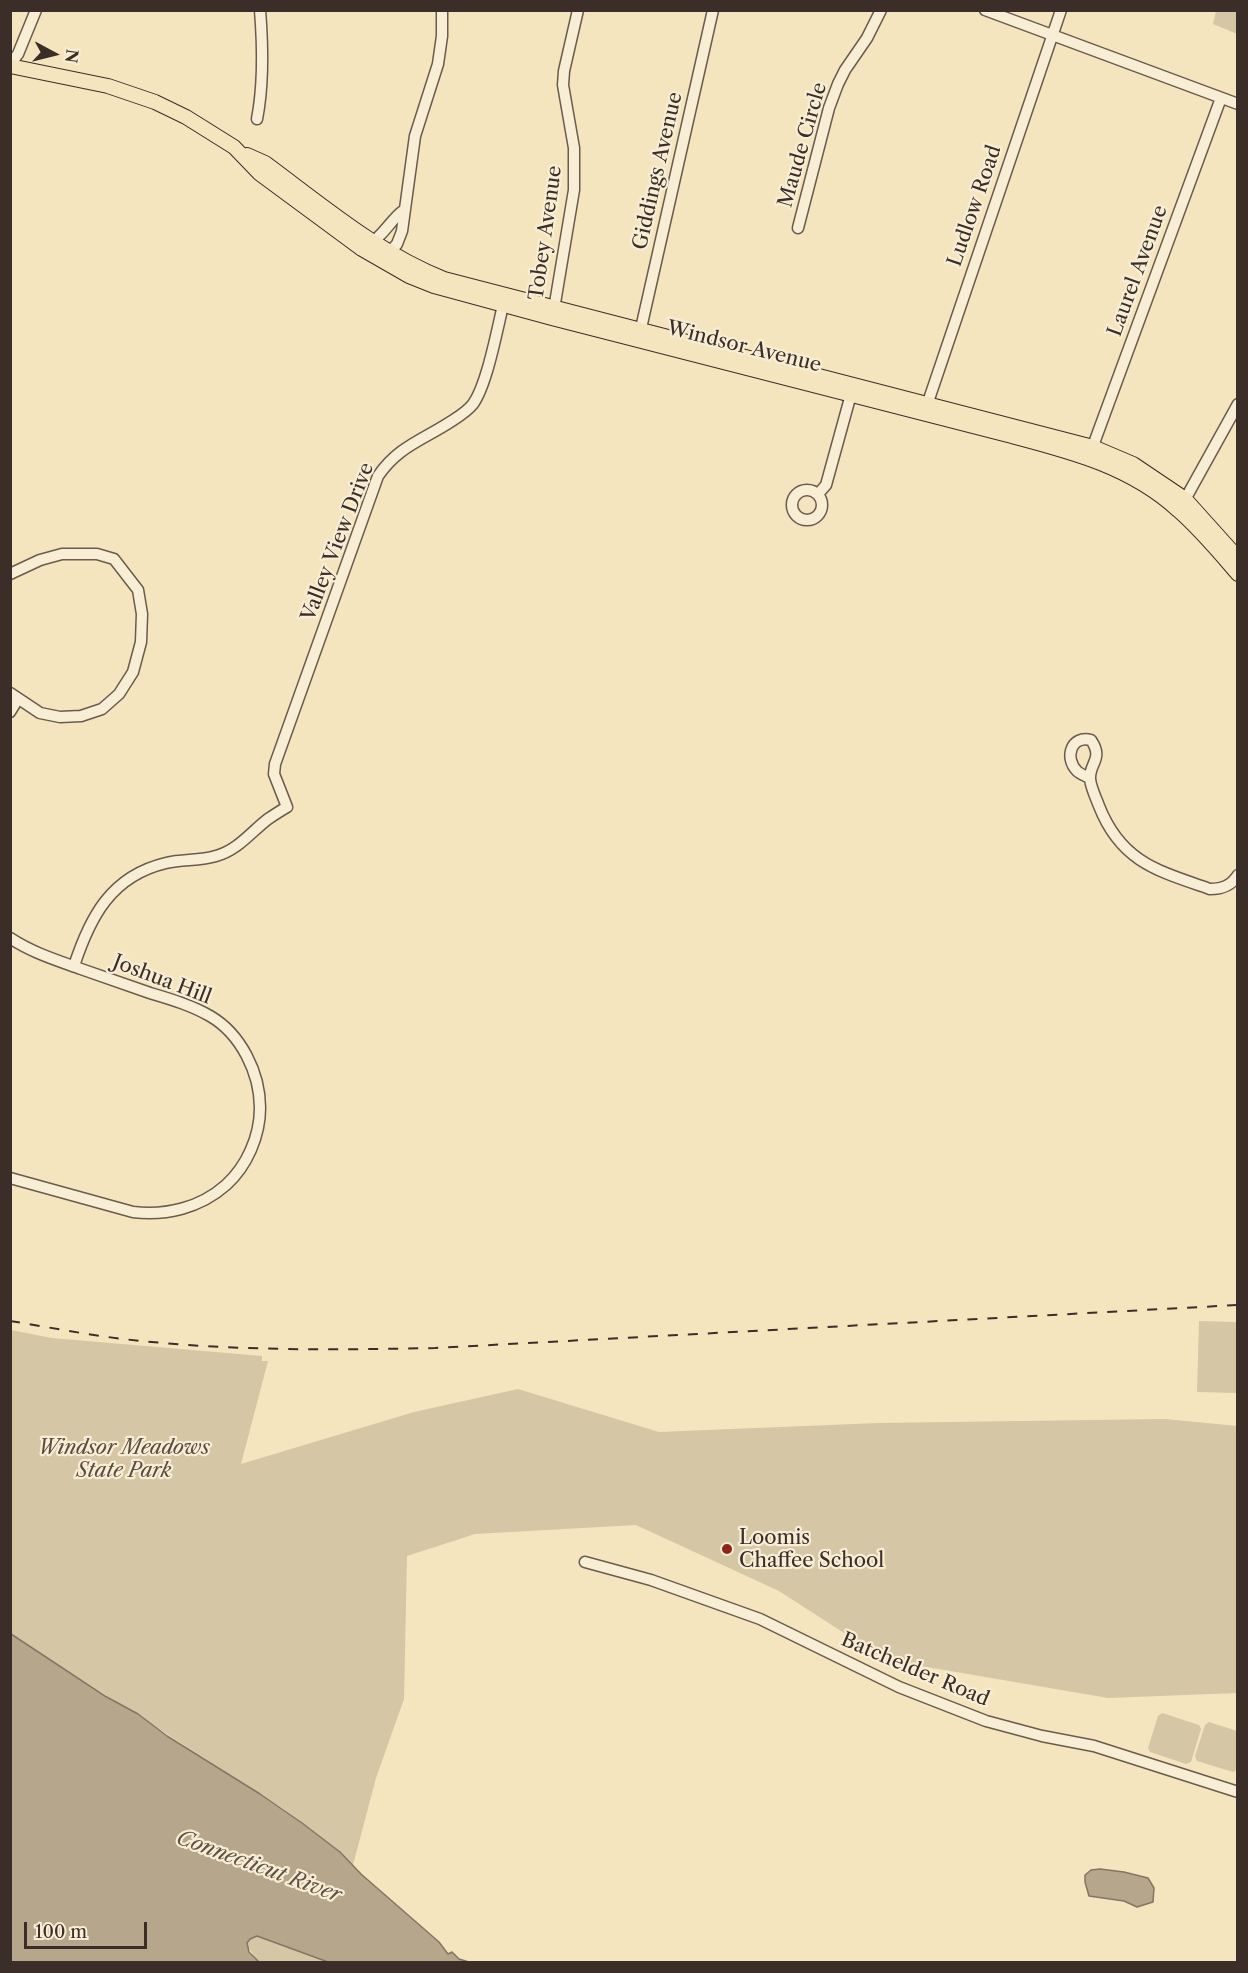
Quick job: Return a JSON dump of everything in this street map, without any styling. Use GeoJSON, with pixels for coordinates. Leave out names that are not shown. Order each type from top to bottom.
{"type":"FeatureCollection","features":[{"type":"Feature","properties":{"kind":"main road","name":"Windsor Avenue"},"geometry":{"type":"LineString","coordinates":[[10,66],[98,83],[136,95],[186,117],[239,152],[259,172],[385,257],[408,276],[434,286],[505,299],[1091,452],[1160,495],[1182,505],[1238,558]]}},
{"type":"Feature","properties":{"kind":"main road","name":"Windsor Avenue"},"geometry":{"type":"LineString","coordinates":[[1182,505],[1238,574]]}},
{"type":"Feature","properties":{"kind":"street"},"geometry":{"type":"LineString","coordinates":[[10,66],[18,54],[36,10]]}},
{"type":"Feature","properties":{"kind":"street"},"geometry":{"type":"LineString","coordinates":[[257,119],[261,97],[263,56],[260,10]]}},
{"type":"Feature","properties":{"kind":"street"},"geometry":{"type":"LineString","coordinates":[[385,257],[397,244],[402,231],[415,136],[438,64],[442,36],[442,10]]}},
{"type":"Feature","properties":{"kind":"street","name":"Tobey Avenue"},"geometry":{"type":"LineString","coordinates":[[553,313],[574,190],[574,148],[563,85],[578,10]]}},
{"type":"Feature","properties":{"kind":"street","name":"Giddings Avenue"},"geometry":{"type":"LineString","coordinates":[[639,334],[713,10]]}},
{"type":"Feature","properties":{"kind":"street","name":"Maude Circle"},"geometry":{"type":"LineString","coordinates":[[798,228],[829,108],[838,84],[844,70],[867,38],[881,10]]}},
{"type":"Feature","properties":{"kind":"street"},"geometry":{"type":"LineString","coordinates":[[985,10],[1238,104]]}},
{"type":"Feature","properties":{"kind":"street","name":"Ludlow Road"},"geometry":{"type":"LineString","coordinates":[[925,409],[1061,10]]}},
{"type":"Feature","properties":{"kind":"street","name":"Laurel Avenue"},"geometry":{"type":"LineString","coordinates":[[1091,452],[1221,98]]}},
{"type":"Feature","properties":{"kind":"street"},"geometry":{"type":"LineString","coordinates":[[367,246],[381,237],[397,215],[404,210]]}},
{"type":"Feature","properties":{"kind":"street","name":"Valley View Drive"},"geometry":{"type":"LineString","coordinates":[[75,966],[85,933],[98,909],[116,889],[136,874],[165,863],[216,856],[230,850],[287,807],[274,774],[275,764],[378,476],[399,452],[463,414],[473,404],[484,379],[505,299]]}},
{"type":"Feature","properties":{"kind":"street"},"geometry":{"type":"LineString","coordinates":[[818,494],[826,485],[852,389]]}},
{"type":"Feature","properties":{"kind":"street"},"geometry":{"type":"LineString","coordinates":[[1182,505],[1238,404]]}},
{"type":"Feature","properties":{"kind":"street"},"geometry":{"type":"LineString","coordinates":[[10,574],[40,560],[63,554],[97,554],[114,559],[138,590],[142,614],[141,642],[133,672],[119,694],[102,709],[81,717],[60,717],[40,713],[14,696],[10,712]]}},
{"type":"Feature","properties":{"kind":"street"},"geometry":{"type":"LineString","coordinates":[[1090,778],[1107,825],[1129,851],[1150,868],[1210,889],[1219,889],[1229,885],[1238,875]]}},
{"type":"Feature","properties":{"kind":"street","name":"Joshua Hill"},"geometry":{"type":"LineString","coordinates":[[10,938],[36,953],[174,1000],[210,1016],[220,1023],[241,1046],[258,1082],[260,1107],[257,1131],[242,1167],[225,1186],[199,1203],[176,1211],[149,1214],[133,1212],[10,1178]]}},
{"type":"Feature","properties":{"kind":"street","name":"Batchelder Road"},"geometry":{"type":"LineString","coordinates":[[585,1562],[651,1580],[739,1611],[899,1687],[986,1721],[1042,1736],[1094,1746],[1238,1792]]}},
{"type":"Feature","properties":{"kind":"green space"},"geometry":{"type":"Polygon","coordinates":[[[1216,11],[1237,11],[1237,34],[1213,24],[1216,11]]]}},
{"type":"Feature","properties":{"kind":"green space"},"geometry":{"type":"Polygon","coordinates":[[[1199,1321],[1237,1322],[1237,1393],[1197,1392],[1199,1321]]]}},
{"type":"Feature","properties":{"kind":"green space","name":"Windsor Meadows State Park"},"geometry":{"type":"Polygon","coordinates":[[[11,1330],[52,1338],[262,1356],[262,1361],[268,1361],[241,1464],[414,1412],[518,1389],[659,1432],[878,1423],[1165,1419],[1237,1426],[1237,1693],[1108,1698],[886,1660],[779,1591],[636,1525],[475,1534],[407,1556],[404,1699],[376,1778],[353,1865],[331,1845],[282,1808],[11,1634],[11,1330]]]}},
{"type":"Feature","properties":{"kind":"green space"},"geometry":{"type":"Polygon","coordinates":[[[1162,1713],[1199,1725],[1201,1729],[1191,1762],[1186,1764],[1150,1752],[1148,1748],[1158,1716],[1162,1713]]]}},
{"type":"Feature","properties":{"kind":"green space"},"geometry":{"type":"Polygon","coordinates":[[[1209,1722],[1237,1731],[1237,1770],[1233,1772],[1197,1761],[1195,1756],[1205,1725],[1209,1722]]]}},
{"type":"Feature","properties":{"kind":"green space"},"geometry":{"type":"Polygon","coordinates":[[[254,1936],[268,1939],[328,1962],[259,1962],[247,1946],[247,1941],[254,1936]]]}},
{"type":"Feature","properties":{"kind":"water","name":"Connecticut River"},"geometry":{"type":"Polygon","coordinates":[[[11,1634],[105,1696],[138,1714],[167,1736],[302,1823],[340,1852],[361,1874],[439,1942],[448,1954],[452,1952],[459,1959],[469,1962],[328,1962],[257,1936],[247,1943],[249,1952],[259,1962],[11,1962],[11,1634]]]}},
{"type":"Feature","properties":{"kind":"water"},"geometry":{"type":"Polygon","coordinates":[[[1100,1869],[1148,1878],[1154,1888],[1153,1902],[1137,1907],[1124,1901],[1089,1896],[1085,1875],[1091,1870],[1100,1869]]]}},
{"type":"Feature","properties":{"kind":"railway"},"geometry":{"type":"LineString","coordinates":[[10,1321],[109,1337],[215,1347],[398,1349],[1238,1305]]}},
{"type":"Feature","properties":{"kind":"place","name":"Loomis Chaffee School"},"geometry":{"type":"Point","coordinates":[727,1549]}}]}
